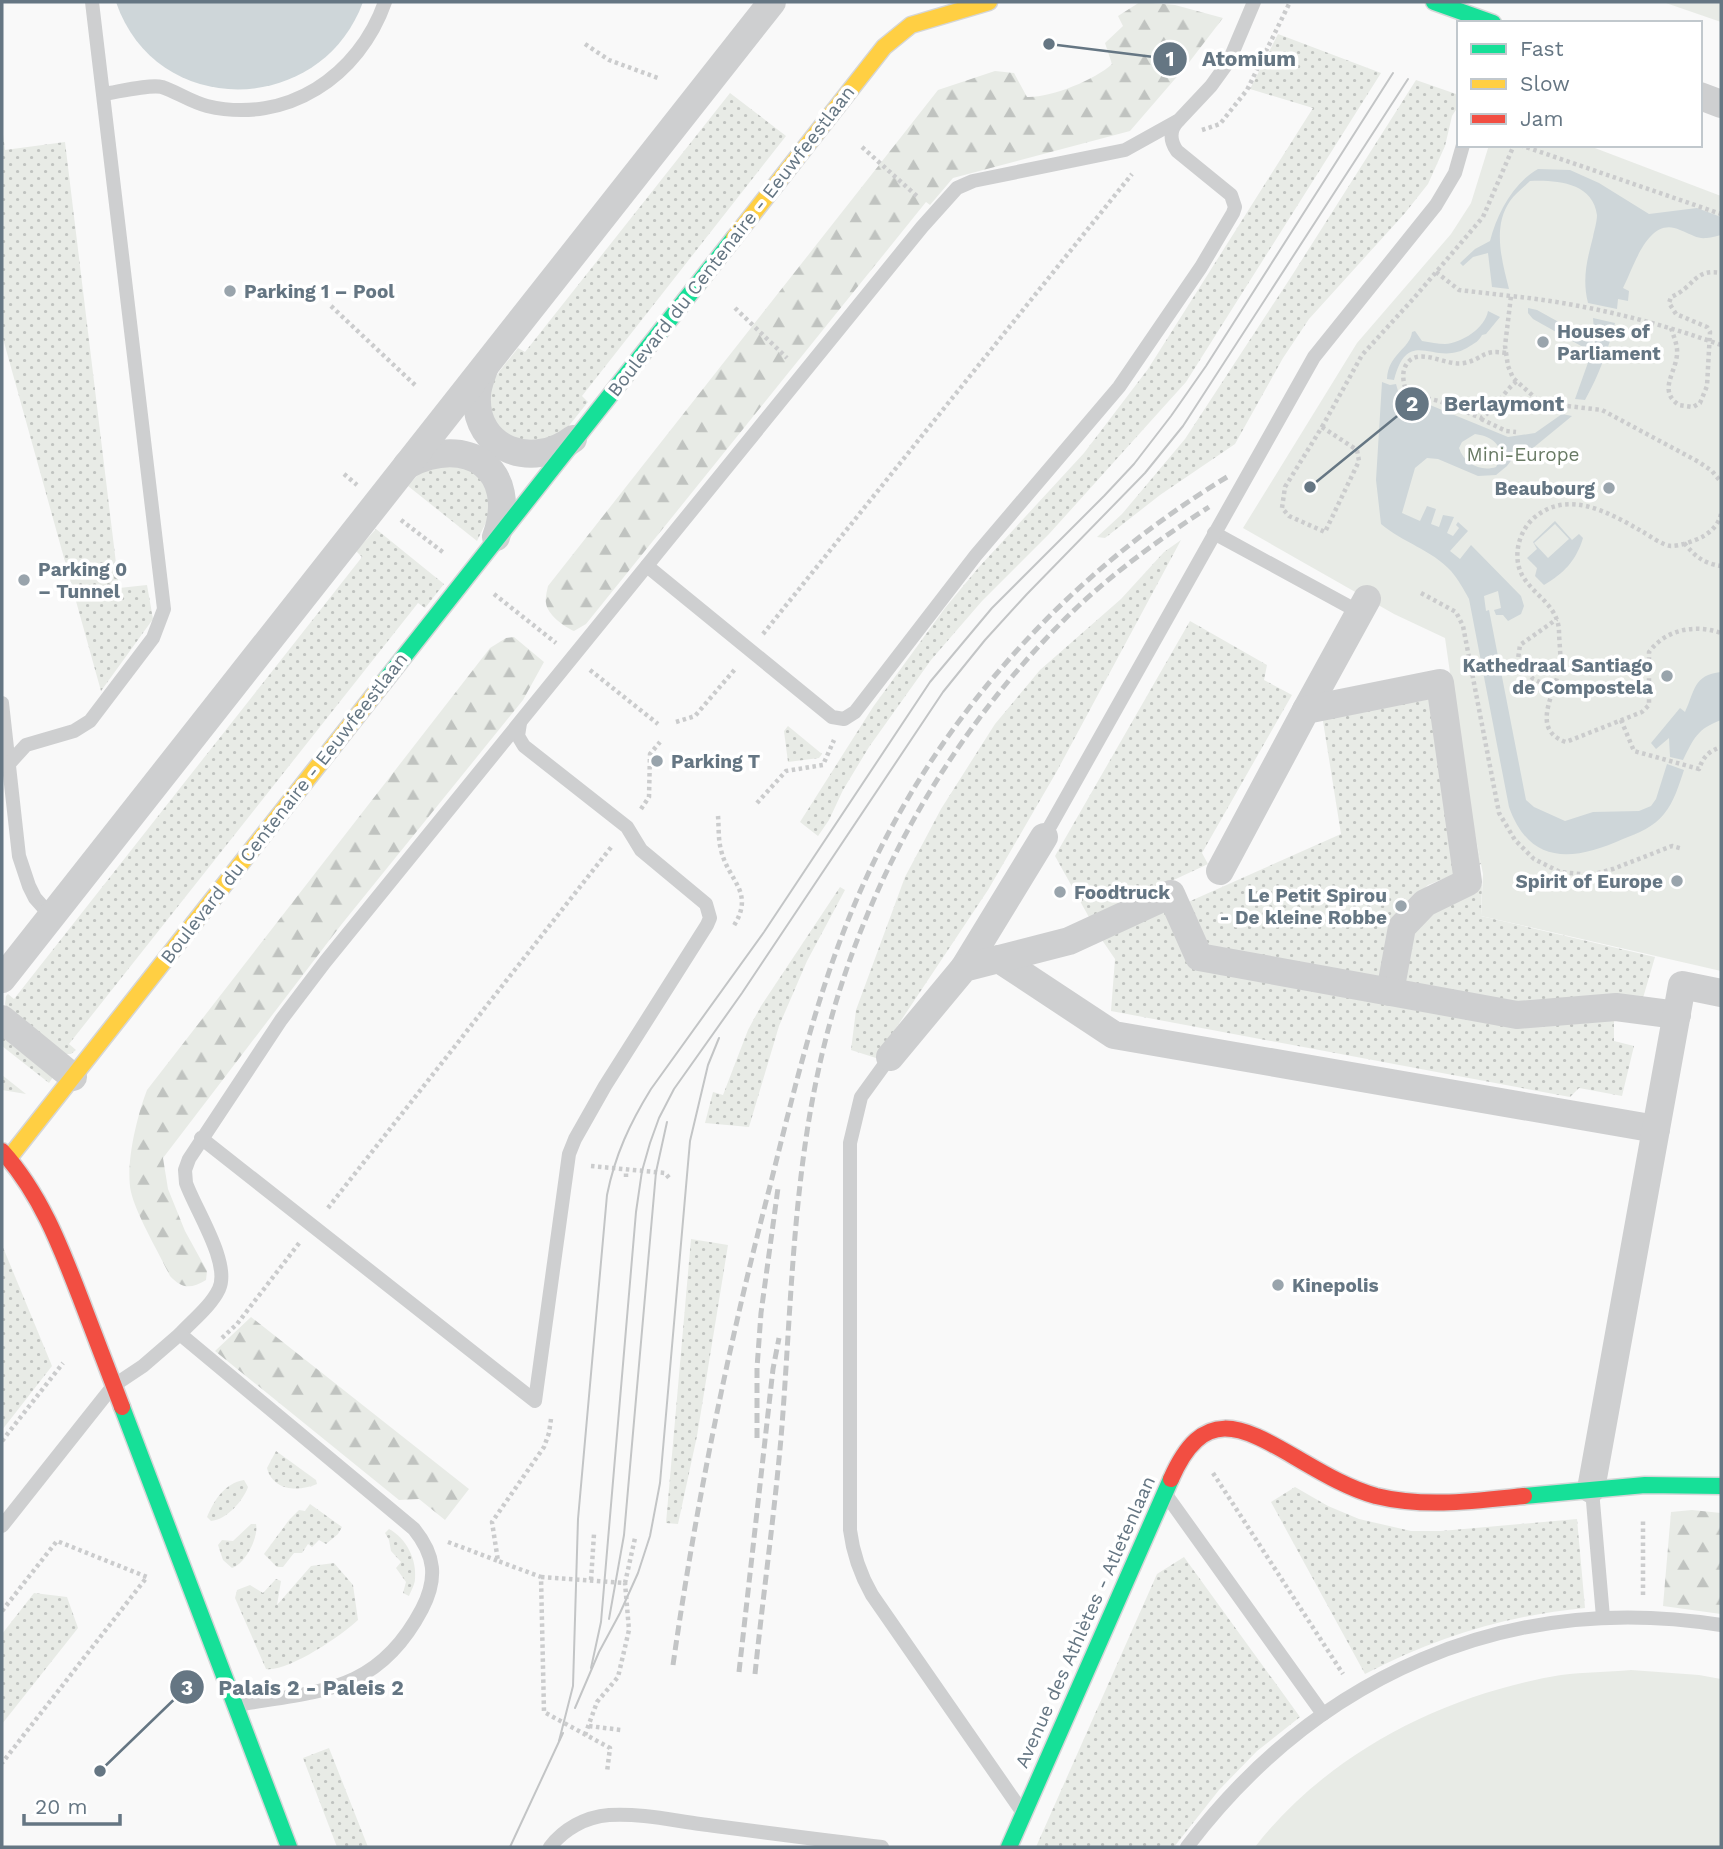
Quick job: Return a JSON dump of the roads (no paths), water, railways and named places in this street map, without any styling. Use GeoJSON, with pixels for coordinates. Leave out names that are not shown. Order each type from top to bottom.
{"type":"FeatureCollection","features":[{"type":"Feature","properties":{"kind":"street","name":"Boulevard du Centenaire - Eeuwfeestlaan"},"geometry":{"type":"LineString","coordinates":[[2,979],[772,2]]}},
{"type":"Feature","properties":{"kind":"street","name":"Boulevard du Centenaire - Eeuwfeestlaan"},"geometry":{"type":"LineString","coordinates":[[5,1154],[73,1077],[884,47],[911,26],[989,2]]}},
{"type":"Feature","properties":{"kind":"street"},"geometry":{"type":"LineString","coordinates":[[1434,2],[1487,21]]}},
{"type":"Feature","properties":{"kind":"street"},"geometry":{"type":"LineString","coordinates":[[1702,97],[1721,104]]}},
{"type":"Feature","properties":{"kind":"street","name":"Boulevard du Centenaire - Eeuwfeestlaan"},"geometry":{"type":"LineString","coordinates":[[485,367],[477,396],[478,410],[491,436],[501,445],[528,455],[543,454],[561,448],[578,435]]}},
{"type":"Feature","properties":{"kind":"street","name":"Boulevard du Centenaire - Eeuwfeestlaan"},"geometry":{"type":"LineString","coordinates":[[407,465],[435,453],[449,452],[463,454],[484,466],[496,481],[503,499],[502,518],[496,540]]}},
{"type":"Feature","properties":{"kind":"street"},"geometry":{"type":"LineString","coordinates":[[1220,871],[1363,605]]}},
{"type":"Feature","properties":{"kind":"street"},"geometry":{"type":"LineString","coordinates":[[1306,710],[1440,683],[1468,882],[1425,903],[1402,927],[1390,992]]}},
{"type":"Feature","properties":{"kind":"street"},"geometry":{"type":"LineString","coordinates":[[890,1057],[964,968],[1044,837]]}},
{"type":"Feature","properties":{"kind":"street"},"geometry":{"type":"LineString","coordinates":[[964,968],[1069,940],[1171,894],[1199,957],[1517,1015],[1616,1007],[1676,1015]]}},
{"type":"Feature","properties":{"kind":"street"},"geometry":{"type":"LineString","coordinates":[[999,959],[1114,1035],[1656,1129]]}},
{"type":"Feature","properties":{"kind":"street"},"geometry":{"type":"LineString","coordinates":[[1721,993],[1682,985],[1591,1489],[1694,1484],[1721,1486]]}},
{"type":"Feature","properties":{"kind":"street"},"geometry":{"type":"LineString","coordinates":[[2,1019],[73,1077]]}},
{"type":"Feature","properties":{"kind":"street"},"geometry":{"type":"LineString","coordinates":[[5,1154],[32,1189],[48,1217],[289,1847]]}},
{"type":"Feature","properties":{"kind":"street","name":"Avenue des Athlètes - Atletenlaan"},"geometry":{"type":"LineString","coordinates":[[1009,1847],[1178,1463],[1198,1438],[1218,1429],[1250,1432],[1350,1486],[1374,1496],[1400,1501],[1452,1502],[1591,1489]]}},
{"type":"Feature","properties":{"kind":"lane"},"geometry":{"type":"LineString","coordinates":[[7,766],[26,745],[74,731],[90,721],[153,638],[164,610],[92,2]]}},
{"type":"Feature","properties":{"kind":"lane"},"geometry":{"type":"LineString","coordinates":[[104,94],[161,87],[208,106],[234,110],[284,103],[308,94],[340,73],[366,43],[379,21],[385,2]]}},
{"type":"Feature","properties":{"kind":"lane"},"geometry":{"type":"LineString","coordinates":[[647,566],[832,717],[844,719],[855,712],[968,565],[1119,387],[1187,288],[1233,214],[1235,207],[1231,195],[1177,151],[1171,131],[1229,61],[1254,2]]}},
{"type":"Feature","properties":{"kind":"lane"},"geometry":{"type":"LineString","coordinates":[[2,1526],[113,1385],[144,1366],[180,1334],[211,1301],[220,1286],[222,1279],[219,1254],[186,1183],[185,1170],[201,1138],[281,1020],[325,962],[935,212],[965,183],[1125,149],[1179,120]]}},
{"type":"Feature","properties":{"kind":"lane"},"geometry":{"type":"LineString","coordinates":[[1044,837],[1314,357],[1436,205],[1455,173],[1462,147]]}},
{"type":"Feature","properties":{"kind":"lane"},"geometry":{"type":"LineString","coordinates":[[1214,533],[1363,605]]}},
{"type":"Feature","properties":{"kind":"lane"},"geometry":{"type":"LineString","coordinates":[[2,703],[15,834],[23,874],[35,898],[51,916]]}},
{"type":"Feature","properties":{"kind":"lane"},"geometry":{"type":"LineString","coordinates":[[201,1138],[535,1401],[569,1154],[605,1086],[710,918],[706,904],[641,850],[627,827],[524,746],[518,736],[520,723]]}},
{"type":"Feature","properties":{"kind":"lane"},"geometry":{"type":"LineString","coordinates":[[890,1057],[861,1097],[850,1143],[852,1548],[857,1566],[872,1595],[1023,1814]]}},
{"type":"Feature","properties":{"kind":"lane"},"geometry":{"type":"LineString","coordinates":[[180,1334],[414,1529],[426,1544],[432,1562],[432,1581],[427,1600],[414,1625],[383,1662],[366,1674],[324,1690],[235,1705]]}},
{"type":"Feature","properties":{"kind":"lane"},"geometry":{"type":"LineString","coordinates":[[1591,1489],[1603,1617]]}},
{"type":"Feature","properties":{"kind":"lane"},"geometry":{"type":"LineString","coordinates":[[1165,1493],[1323,1714]]}},
{"type":"Feature","properties":{"kind":"lane"},"geometry":{"type":"LineString","coordinates":[[1186,1847],[1205,1823],[1282,1744],[1354,1693],[1404,1667],[1468,1642],[1535,1625],[1603,1617],[1643,1617],[1721,1625]]}},
{"type":"Feature","properties":{"kind":"lane"},"geometry":{"type":"LineString","coordinates":[[550,1847],[572,1826],[590,1818],[609,1815],[656,1818],[882,1847]]}},
{"type":"Feature","properties":{"kind":"tram line"},"geometry":{"type":"LineString","coordinates":[[559,1741],[573,1686],[578,1519],[607,1195],[614,1166],[630,1127],[651,1089],[764,932],[930,682],[992,608],[1134,464],[1171,416],[1206,366],[1393,73]]}},
{"type":"Feature","properties":{"kind":"tram line"},"geometry":{"type":"LineString","coordinates":[[591,1668],[601,1622],[636,1212],[642,1171],[659,1118],[674,1089],[742,993],[943,692],[985,640],[1145,473],[1183,426],[1408,79]]}},
{"type":"Feature","properties":{"kind":"tram line"},"geometry":{"type":"LineString","coordinates":[[575,1708],[638,1573],[650,1536],[660,1483],[690,1141],[708,1065],[719,1038]]}},
{"type":"Feature","properties":{"kind":"tram line"},"geometry":{"type":"LineString","coordinates":[[609,1619],[624,1535],[656,1172],[667,1122]]}},
{"type":"Feature","properties":{"kind":"tram line"},"geometry":{"type":"LineString","coordinates":[[510,1847],[563,1733]]}},
{"type":"Feature","properties":{"kind":"railway"},"geometry":{"type":"LineString","coordinates":[[673,1665],[714,1426],[740,1308],[806,1048],[827,977],[853,908],[884,842],[920,779],[961,719],[1006,663],[1055,610],[1109,562],[1166,517],[1227,477]]}},
{"type":"Feature","properties":{"kind":"railway"},"geometry":{"type":"LineString","coordinates":[[755,1674],[781,1438],[798,1208],[809,1117],[834,1009],[854,947],[879,887],[909,828],[942,772],[979,718],[1064,620],[1115,574],[1209,507]]}},
{"type":"Feature","properties":{"kind":"railway"},"geometry":{"type":"LineString","coordinates":[[757,1438],[757,1368],[761,1313],[778,1188]]}},
{"type":"Feature","properties":{"kind":"railway"},"geometry":{"type":"LineString","coordinates":[[739,1672],[773,1369],[779,1338]]}},
{"type":"Feature","properties":{"kind":"place","name":"Atomium"},"geometry":{"type":"Point","coordinates":[1049,44]}},
{"type":"Feature","properties":{"kind":"place","name":"Parking 1 – Pool"},"geometry":{"type":"Point","coordinates":[230,291]}},
{"type":"Feature","properties":{"kind":"place","name":"Houses of Parliament"},"geometry":{"type":"Point","coordinates":[1543,342]}},
{"type":"Feature","properties":{"kind":"place","name":"Berlaymont"},"geometry":{"type":"Point","coordinates":[1310,487]}},
{"type":"Feature","properties":{"kind":"place","name":"Beaubourg"},"geometry":{"type":"Point","coordinates":[1609,488]}},
{"type":"Feature","properties":{"kind":"place","name":"Parking 0 – Tunnel"},"geometry":{"type":"Point","coordinates":[24,580]}},
{"type":"Feature","properties":{"kind":"place","name":"Kathedraal Santiago de Compostela"},"geometry":{"type":"Point","coordinates":[1667,676]}},
{"type":"Feature","properties":{"kind":"place","name":"Parking T"},"geometry":{"type":"Point","coordinates":[657,761]}},
{"type":"Feature","properties":{"kind":"place","name":"Spirit of Europe"},"geometry":{"type":"Point","coordinates":[1677,881]}},
{"type":"Feature","properties":{"kind":"place","name":"Foodtruck"},"geometry":{"type":"Point","coordinates":[1060,892]}},
{"type":"Feature","properties":{"kind":"place","name":"Le Petit Spirou - De kleine Robbe"},"geometry":{"type":"Point","coordinates":[1401,906]}},
{"type":"Feature","properties":{"kind":"place","name":"Kinepolis"},"geometry":{"type":"Point","coordinates":[1278,1285]}},
{"type":"Feature","properties":{"kind":"place","name":"Palais 2 - Paleis 2"},"geometry":{"type":"Point","coordinates":[100,1771]}},
{"type":"Feature","properties":{"kind":"park label","name":"Mini-Europe"},"geometry":{"type":"Point","coordinates":[1523,454]}}]}
